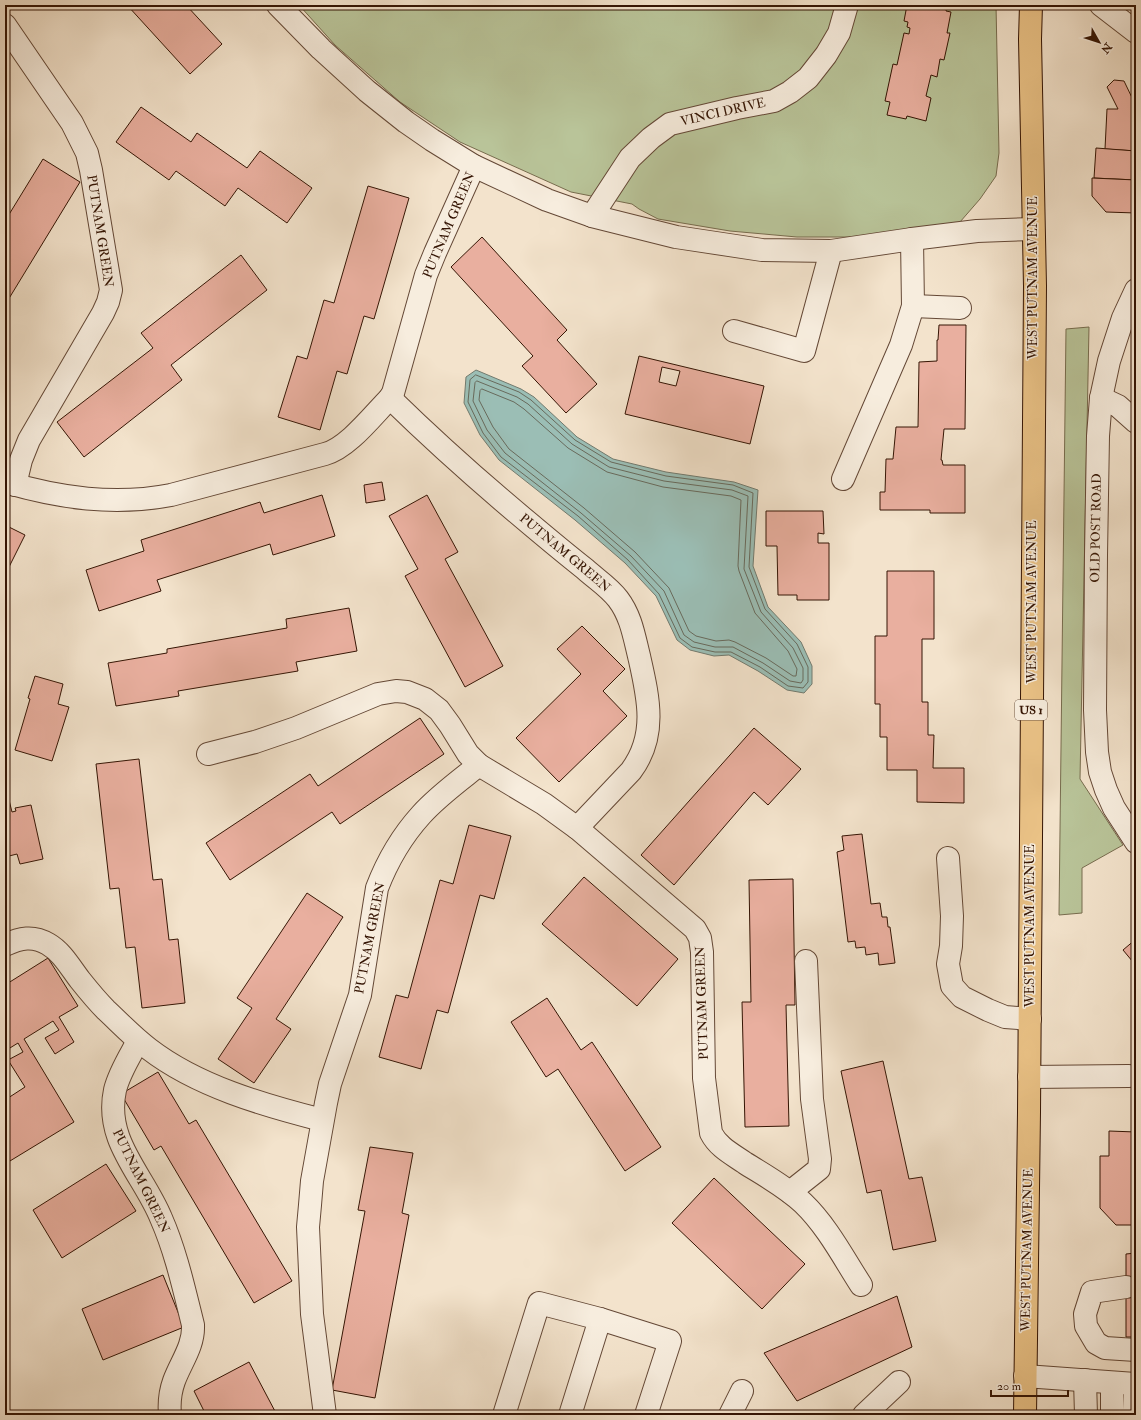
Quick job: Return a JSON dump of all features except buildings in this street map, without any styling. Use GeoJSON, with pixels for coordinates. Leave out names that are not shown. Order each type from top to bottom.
{"type":"FeatureCollection","features":[{"type":"Feature","properties":{"kind":"main road","name":"WEST PUTNAM AVENUE"},"geometry":{"type":"LineString","coordinates":[[1025,1415],[1030,1019],[1035,286],[1030,39],[1031,5]]}},
{"type":"Feature","properties":{"kind":"street"},"geometry":{"type":"LineString","coordinates":[[278,5],[321,49],[367,91],[406,122],[432,140],[474,166],[547,200],[592,216],[676,237],[762,250],[831,251],[977,231],[1033,229]]}},
{"type":"Feature","properties":{"kind":"street","name":"VINCI DRIVE"},"geometry":{"type":"LineString","coordinates":[[592,216],[630,158],[651,138],[670,124],[774,101],[790,92],[808,78],[826,55],[839,33],[847,5]]}},
{"type":"Feature","properties":{"kind":"street"},"geometry":{"type":"LineString","coordinates":[[1101,5],[1136,32]]}},
{"type":"Feature","properties":{"kind":"street","name":"PUTNAM GREEN"},"geometry":{"type":"LineString","coordinates":[[5,25],[72,123],[87,154],[111,290],[108,302],[103,312],[29,440],[10,483],[61,496],[108,500],[129,500],[171,495],[331,453],[344,444],[390,398],[397,383],[430,264],[474,166]]}},
{"type":"Feature","properties":{"kind":"street"},"geometry":{"type":"LineString","coordinates":[[843,479],[901,345],[913,306],[912,239]]}},
{"type":"Feature","properties":{"kind":"street"},"geometry":{"type":"LineString","coordinates":[[734,331],[804,351],[831,251]]}},
{"type":"Feature","properties":{"kind":"street","name":"OLD POST ROAD"},"geometry":{"type":"LineString","coordinates":[[1136,290],[1123,318],[1109,361],[1101,398],[1098,436],[1096,508],[1095,710],[1097,752],[1100,772],[1114,808],[1136,842]]}},
{"type":"Feature","properties":{"kind":"street"},"geometry":{"type":"LineString","coordinates":[[913,306],[960,308]]}},
{"type":"Feature","properties":{"kind":"street","name":"PUTNAM GREEN"},"geometry":{"type":"LineString","coordinates":[[390,398],[442,448],[497,497],[610,590],[626,611],[631,625],[648,699],[649,722],[647,738],[638,763],[577,828]]}},
{"type":"Feature","properties":{"kind":"street"},"geometry":{"type":"LineString","coordinates":[[1101,398],[1118,406],[1136,422]]}},
{"type":"Feature","properties":{"kind":"street","name":"PUTNAM GREEN"},"geometry":{"type":"LineString","coordinates":[[208,754],[255,742],[296,728],[378,694],[396,691],[416,695],[433,704],[445,717],[468,754],[479,765],[544,804],[577,828],[698,933],[702,952],[704,1078],[711,1133],[714,1140],[727,1151],[790,1192],[815,1216],[861,1285]]}},
{"type":"Feature","properties":{"kind":"street","name":"PUTNAM GREEN"},"geometry":{"type":"LineString","coordinates":[[325,1415],[312,1314],[308,1227],[312,1181],[322,1120],[330,1084],[360,995],[377,888],[381,877],[394,853],[421,815],[479,765]]}},
{"type":"Feature","properties":{"kind":"street"},"geometry":{"type":"LineString","coordinates":[[948,858],[952,916],[951,946],[948,964],[952,986],[962,997],[988,1010],[1005,1017],[1030,1019]]}},
{"type":"Feature","properties":{"kind":"street"},"geometry":{"type":"LineString","coordinates":[[5,945],[15,941],[32,938],[41,940],[55,948],[105,1009],[138,1041],[182,1070],[208,1082],[276,1108],[322,1120]]}},
{"type":"Feature","properties":{"kind":"street"},"geometry":{"type":"LineString","coordinates":[[790,1192],[819,1169],[820,1159],[812,1099],[806,960]]}},
{"type":"Feature","properties":{"kind":"street","name":"PUTNAM GREEN"},"geometry":{"type":"LineString","coordinates":[[138,1041],[115,1089],[113,1117],[118,1136],[161,1216],[177,1262],[193,1325],[193,1334],[188,1352],[174,1382],[170,1401],[170,1415]]}},
{"type":"Feature","properties":{"kind":"street"},"geometry":{"type":"LineString","coordinates":[[1029,1077],[1129,1076]]}},
{"type":"Feature","properties":{"kind":"street"},"geometry":{"type":"LineString","coordinates":[[1126,1288],[1092,1292],[1085,1314],[1086,1326],[1096,1343],[1106,1348],[1136,1350]]}},
{"type":"Feature","properties":{"kind":"street"},"geometry":{"type":"LineString","coordinates":[[504,1415],[539,1303],[600,1319],[670,1341],[646,1415]]}},
{"type":"Feature","properties":{"kind":"street"},"geometry":{"type":"LineString","coordinates":[[570,1415],[600,1319]]}},
{"type":"Feature","properties":{"kind":"street"},"geometry":{"type":"LineString","coordinates":[[1026,1376],[1135,1384],[1134,1410]]}},
{"type":"Feature","properties":{"kind":"street"},"geometry":{"type":"LineString","coordinates":[[1085,1380],[1086,1415]]}},
{"type":"Feature","properties":{"kind":"street"},"geometry":{"type":"LineString","coordinates":[[864,1415],[899,1382]]}},
{"type":"Feature","properties":{"kind":"street"},"geometry":{"type":"LineString","coordinates":[[1112,1383],[1112,1410]]}},
{"type":"Feature","properties":{"kind":"street"},"geometry":{"type":"LineString","coordinates":[[730,1415],[742,1391]]}},
{"type":"Feature","properties":{"kind":"green space"},"geometry":{"type":"Polygon","coordinates":[[[299,5],[996,5],[999,153],[996,176],[980,199],[960,222],[936,231],[848,237],[797,237],[730,231],[658,219],[632,204],[571,192],[460,142],[400,102],[335,45],[299,5]]]}},
{"type":"Feature","properties":{"kind":"green space"},"geometry":{"type":"Polygon","coordinates":[[[1089,327],[1080,779],[1123,845],[1082,868],[1082,913],[1059,915],[1066,329],[1089,327]]]}},
{"type":"Feature","properties":{"kind":"water"},"geometry":{"type":"Polygon","coordinates":[[[476,370],[521,389],[534,397],[577,437],[613,459],[666,472],[734,482],[758,490],[753,566],[768,607],[801,642],[812,666],[812,684],[804,693],[787,690],[758,671],[729,655],[714,656],[690,650],[677,640],[656,596],[625,563],[575,520],[499,460],[480,435],[464,403],[466,377],[476,370]]]}}]}
